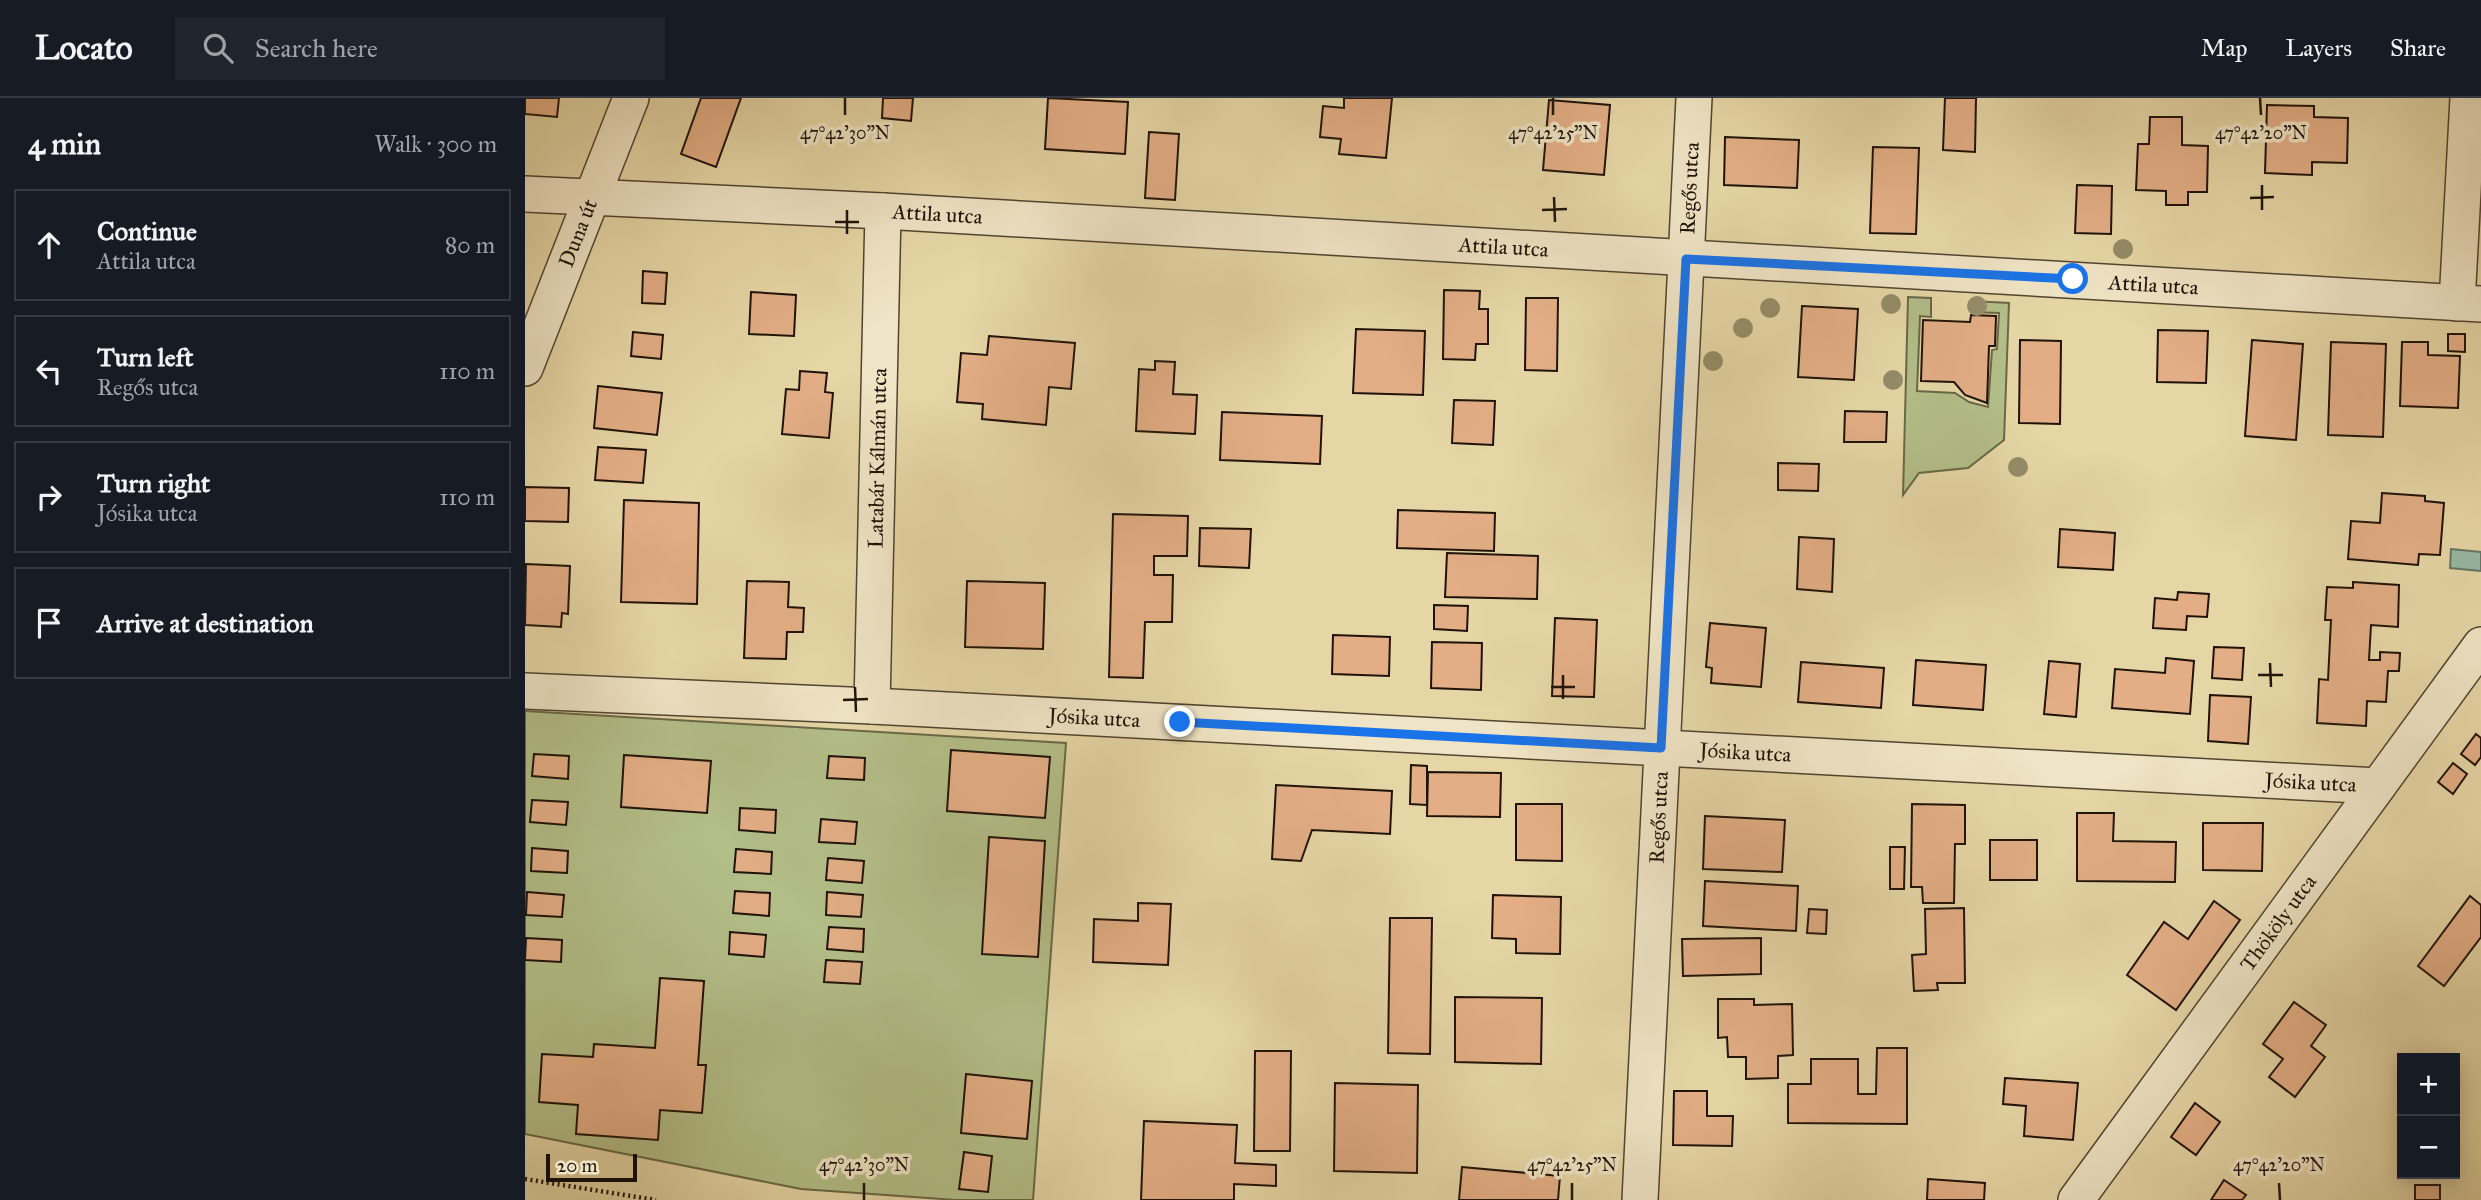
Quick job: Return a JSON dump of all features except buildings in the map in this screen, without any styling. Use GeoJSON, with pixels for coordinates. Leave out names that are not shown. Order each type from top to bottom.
{"type":"FeatureCollection","features":[{"type":"Feature","properties":{"kind":"street","name":"Duna út"},"geometry":{"type":"LineString","coordinates":[[525,369],[631,98]]}},
{"type":"Feature","properties":{"kind":"street","name":"Regős utca"},"geometry":{"type":"LineString","coordinates":[[1640,1200],[1694,98]]}},
{"type":"Feature","properties":{"kind":"street"},"geometry":{"type":"LineString","coordinates":[[2468,98],[2469,303]]}},
{"type":"Feature","properties":{"kind":"street","name":"Attila utca"},"geometry":{"type":"LineString","coordinates":[[525,194],[883,211],[2469,303]]}},
{"type":"Feature","properties":{"kind":"street","name":"Latabár Kálmán utca"},"geometry":{"type":"LineString","coordinates":[[872,706],[883,211]]}},
{"type":"Feature","properties":{"kind":"street","name":"Thököly utca"},"geometry":{"type":"LineString","coordinates":[[2076,1200],[2481,645]]}},
{"type":"Feature","properties":{"kind":"street","name":"Jósika utca"},"geometry":{"type":"LineString","coordinates":[[525,691],[872,706],[2378,786]]}},
{"type":"Feature","properties":{"kind":"path"},"geometry":{"type":"LineString","coordinates":[[525,1179],[656,1200]]}},
{"type":"Feature","properties":{"kind":"green space"},"geometry":{"type":"Polygon","coordinates":[[[1908,297],[1931,298],[1931,317],[1920,316],[1917,391],[1955,393],[1969,402],[1988,407],[1992,350],[1997,349],[1999,313],[1971,312],[1972,301],[2009,303],[2004,440],[1968,468],[1919,473],[1903,495],[1908,297]]]}},
{"type":"Feature","properties":{"kind":"green space"},"geometry":{"type":"Polygon","coordinates":[[[525,711],[1066,743],[1033,1200],[956,1200],[801,1189],[525,1134],[525,711]]]}},
{"type":"Feature","properties":{"kind":"shaded area"},"geometry":{"type":"Polygon","coordinates":[[[2451,549],[2481,552],[2481,571],[2450,568],[2451,549]]]}},
{"type":"Feature","properties":{"kind":"route"},"geometry":{"type":"LineString","coordinates":[[1180,722],[1661,748],[1686,259],[2073,279]]}}]}
